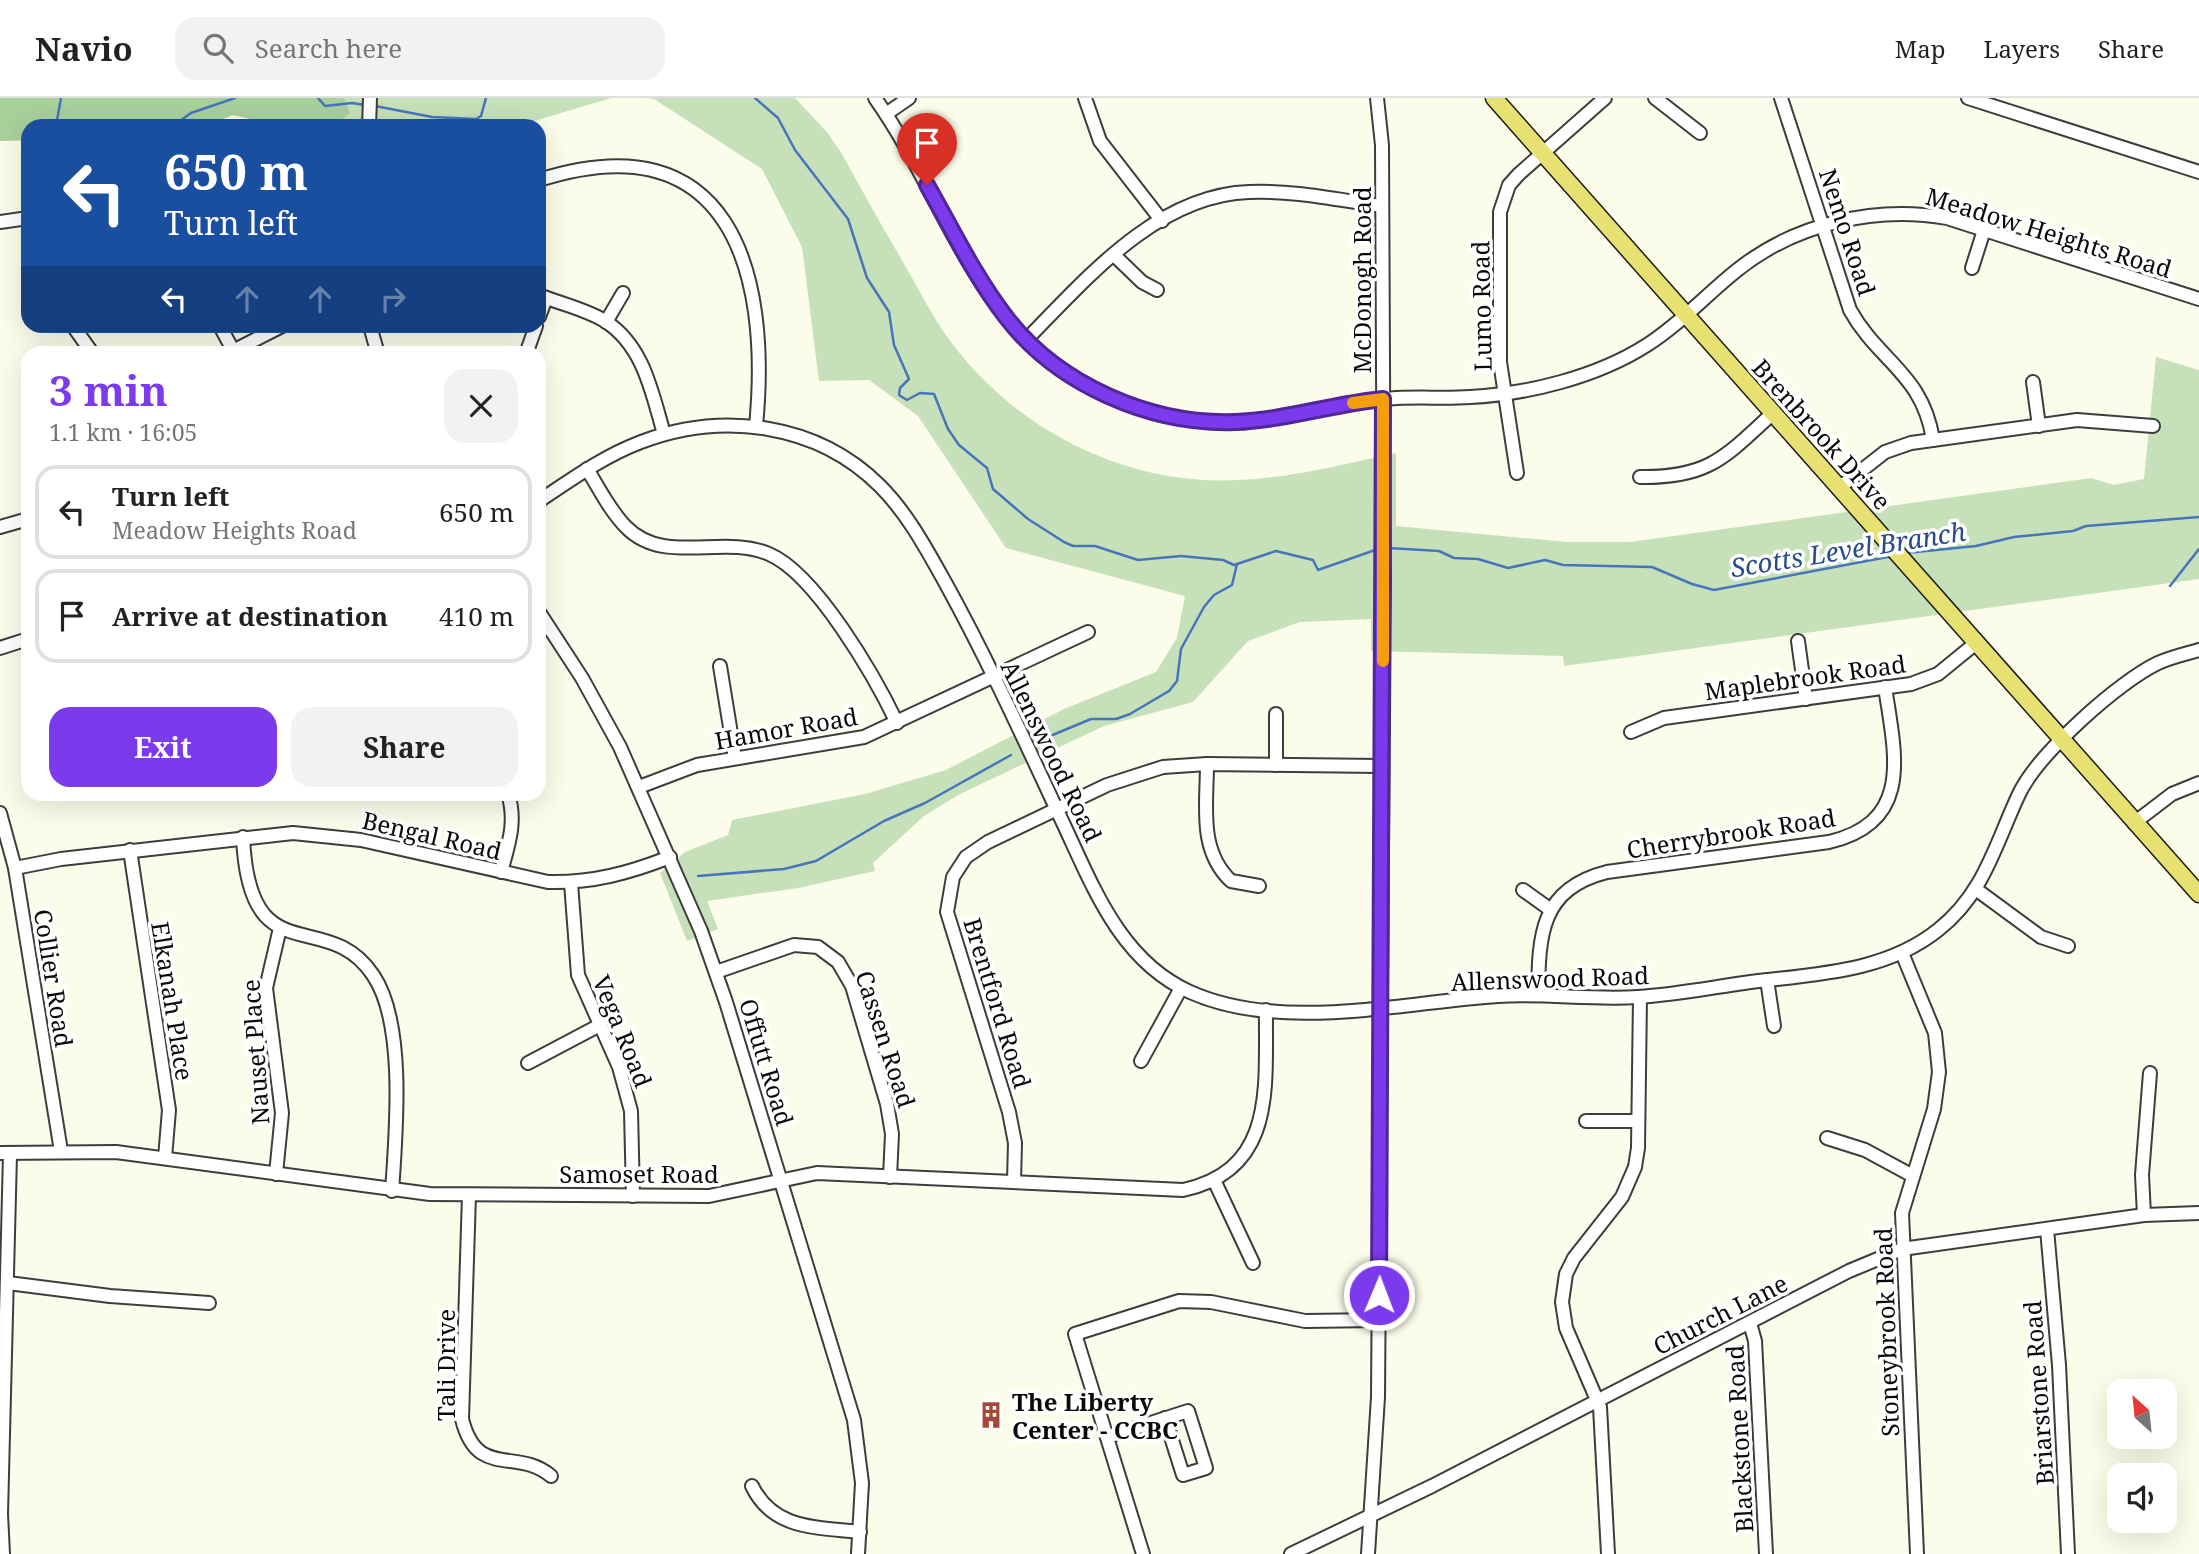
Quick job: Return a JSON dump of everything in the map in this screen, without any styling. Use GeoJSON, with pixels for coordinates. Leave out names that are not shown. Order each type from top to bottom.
{"type":"FeatureCollection","features":[{"type":"Feature","properties":{"kind":"main road","name":"Brenbrook Drive"},"geometry":{"type":"LineString","coordinates":[[1494,98],[2199,894]]}},
{"type":"Feature","properties":{"kind":"street","name":"Meadow Heights Road"},"geometry":{"type":"LineString","coordinates":[[875,98],[989,293],[1027,339],[1084,383],[1141,409],[1181,418],[1236,422],[1383,399],[1504,394],[1555,382],[1610,364],[1645,347],[1755,257],[1787,240],[1855,217],[1905,212],[1947,219],[2199,299]]}},
{"type":"Feature","properties":{"kind":"street"},"geometry":{"type":"LineString","coordinates":[[886,114],[909,98]]}},
{"type":"Feature","properties":{"kind":"street"},"geometry":{"type":"LineString","coordinates":[[1086,98],[1100,141],[1162,221]]}},
{"type":"Feature","properties":{"kind":"street","name":"McDonogh Road"},"geometry":{"type":"LineString","coordinates":[[1368,1554],[1377,1441],[1384,582],[1382,145],[1377,98]]}},
{"type":"Feature","properties":{"kind":"street","name":"Lumo Road"},"geometry":{"type":"LineString","coordinates":[[1517,473],[1504,394],[1500,335],[1500,212],[1509,185],[1605,98]]}},
{"type":"Feature","properties":{"kind":"street"},"geometry":{"type":"LineString","coordinates":[[1655,98],[1700,133]]}},
{"type":"Feature","properties":{"kind":"street","name":"Nemo Road"},"geometry":{"type":"LineString","coordinates":[[1782,98],[1850,310],[1866,334],[1920,396],[1930,419],[1933,440]]}},
{"type":"Feature","properties":{"kind":"street"},"geometry":{"type":"LineString","coordinates":[[1968,98],[2199,172]]}},
{"type":"Feature","properties":{"kind":"street"},"geometry":{"type":"LineString","coordinates":[[546,179],[606,167],[643,169],[683,183],[717,209],[740,245],[747,266],[760,377],[756,426]]}},
{"type":"Feature","properties":{"kind":"street"},"geometry":{"type":"LineString","coordinates":[[1027,339],[1114,254],[1162,221],[1208,199],[1248,191],[1382,206]]}},
{"type":"Feature","properties":{"kind":"street"},"geometry":{"type":"LineString","coordinates":[[0,222],[21,219]]}},
{"type":"Feature","properties":{"kind":"street"},"geometry":{"type":"LineString","coordinates":[[1972,268],[1983,230]]}},
{"type":"Feature","properties":{"kind":"street"},"geometry":{"type":"LineString","coordinates":[[1114,254],[1142,282],[1157,290]]}},
{"type":"Feature","properties":{"kind":"street"},"geometry":{"type":"LineString","coordinates":[[606,322],[623,293]]}},
{"type":"Feature","properties":{"kind":"street"},"geometry":{"type":"LineString","coordinates":[[546,299],[606,322],[627,341],[643,366],[664,434]]}},
{"type":"Feature","properties":{"kind":"street"},"geometry":{"type":"LineString","coordinates":[[245,346],[269,333]]}},
{"type":"Feature","properties":{"kind":"street"},"geometry":{"type":"LineString","coordinates":[[2033,382],[2039,426]]}},
{"type":"Feature","properties":{"kind":"street"},"geometry":{"type":"LineString","coordinates":[[1640,477],[1667,477],[1701,470],[1730,453],[1773,413]]}},
{"type":"Feature","properties":{"kind":"street"},"geometry":{"type":"LineString","coordinates":[[1839,488],[1885,452],[1911,443],[2092,419],[2153,426]]}},
{"type":"Feature","properties":{"kind":"street","name":"Allenswood Road"},"geometry":{"type":"LineString","coordinates":[[546,496],[624,449],[664,434],[705,426],[756,426],[811,441],[859,467],[881,486],[917,533],[993,677],[1114,926],[1153,968],[1181,988],[1216,1002],[1266,1010],[1381,1010],[1493,996],[1538,994],[1640,997],[1851,969],[1902,953],[1938,930],[1977,890],[2026,780],[2062,740],[2142,672],[2174,657],[2199,650]]}},
{"type":"Feature","properties":{"kind":"street"},"geometry":{"type":"LineString","coordinates":[[587,469],[620,520],[649,543],[674,548],[736,545],[772,555],[788,565],[811,589],[870,671],[897,723]]}},
{"type":"Feature","properties":{"kind":"street"},"geometry":{"type":"LineString","coordinates":[[0,527],[21,521]]}},
{"type":"Feature","properties":{"kind":"street","name":"Offutt Road"},"geometry":{"type":"LineString","coordinates":[[546,623],[594,699],[639,788],[716,972],[854,1420],[861,1467],[858,1554]]}},
{"type":"Feature","properties":{"kind":"street","name":"Hamor Road"},"geometry":{"type":"LineString","coordinates":[[639,788],[683,768],[864,737],[1088,632]]}},
{"type":"Feature","properties":{"kind":"street"},"geometry":{"type":"LineString","coordinates":[[0,648],[21,641]]}},
{"type":"Feature","properties":{"kind":"street"},"geometry":{"type":"LineString","coordinates":[[1798,641],[1806,699]]}},
{"type":"Feature","properties":{"kind":"street","name":"Maplebrook Road"},"geometry":{"type":"LineString","coordinates":[[1631,732],[1641,725],[1664,718],[1926,680],[1949,666],[1976,643]]}},
{"type":"Feature","properties":{"kind":"street"},"geometry":{"type":"LineString","coordinates":[[720,666],[735,758]]}},
{"type":"Feature","properties":{"kind":"street","name":"Cherrybrook Road"},"geometry":{"type":"LineString","coordinates":[[1538,994],[1541,935],[1551,910],[1568,889],[1591,876],[1829,842],[1857,833],[1884,808],[1896,772],[1885,688]]}},
{"type":"Feature","properties":{"kind":"street"},"geometry":{"type":"LineString","coordinates":[[1276,714],[1276,765]]}},
{"type":"Feature","properties":{"kind":"street"},"geometry":{"type":"LineString","coordinates":[[1207,764],[1206,832],[1211,855],[1231,881],[1259,886]]}},
{"type":"Feature","properties":{"kind":"street","name":"Brentford Road"},"geometry":{"type":"LineString","coordinates":[[1014,1182],[1015,1143],[1009,1112],[950,923],[947,900],[953,877],[975,849],[1135,774],[1163,767],[1207,764],[1381,766]]}},
{"type":"Feature","properties":{"kind":"street"},"geometry":{"type":"LineString","coordinates":[[2134,823],[2172,794],[2199,783]]}},
{"type":"Feature","properties":{"kind":"street"},"geometry":{"type":"LineString","coordinates":[[501,873],[513,817],[510,801]]}},
{"type":"Feature","properties":{"kind":"street","name":"Collier Road"},"geometry":{"type":"LineString","coordinates":[[0,813],[15,868],[61,1151]]}},
{"type":"Feature","properties":{"kind":"street","name":"Bengal Road"},"geometry":{"type":"LineString","coordinates":[[15,868],[130,850],[293,833],[337,836],[529,879],[572,883],[617,876],[670,857]]}},
{"type":"Feature","properties":{"kind":"street"},"geometry":{"type":"LineString","coordinates":[[243,837],[244,870],[253,899],[268,919],[280,928],[349,952],[362,962],[379,984],[388,1014],[397,1094],[392,1191]]}},
{"type":"Feature","properties":{"kind":"street","name":"Elkanah Place"},"geometry":{"type":"LineString","coordinates":[[130,850],[169,1110],[165,1158]]}},
{"type":"Feature","properties":{"kind":"street","name":"Vega Road"},"geometry":{"type":"LineString","coordinates":[[572,883],[578,975],[619,1067],[631,1111],[633,1196]]}},
{"type":"Feature","properties":{"kind":"street"},"geometry":{"type":"LineString","coordinates":[[1523,890],[1551,910]]}},
{"type":"Feature","properties":{"kind":"street"},"geometry":{"type":"LineString","coordinates":[[1977,890],[2041,937],[2068,946]]}},
{"type":"Feature","properties":{"kind":"street","name":"Nauset Place"},"geometry":{"type":"LineString","coordinates":[[276,1174],[282,1113],[266,988],[280,928]]}},
{"type":"Feature","properties":{"kind":"street","name":"Cassen Road"},"geometry":{"type":"LineString","coordinates":[[716,972],[794,945],[818,947],[838,962],[852,986],[887,1104],[892,1134],[891,1177]]}},
{"type":"Feature","properties":{"kind":"street","name":"Stoneybrook Road"},"geometry":{"type":"LineString","coordinates":[[1902,953],[1935,1033],[1939,1072],[1934,1110],[1902,1213],[1917,1554]]}},
{"type":"Feature","properties":{"kind":"street"},"geometry":{"type":"LineString","coordinates":[[1768,980],[1774,1026]]}},
{"type":"Feature","properties":{"kind":"street"},"geometry":{"type":"LineString","coordinates":[[1140,1061],[1181,988]]}},
{"type":"Feature","properties":{"kind":"street"},"geometry":{"type":"LineString","coordinates":[[1608,1554],[1597,1399],[1566,1328],[1563,1287],[1574,1258],[1613,1212],[1630,1182],[1638,1148],[1640,997]]}},
{"type":"Feature","properties":{"kind":"street","name":"Samoset Road"},"geometry":{"type":"LineString","coordinates":[[5,1153],[93,1150],[392,1191],[469,1195],[727,1194],[817,1173],[1164,1190],[1197,1187],[1214,1180],[1242,1157],[1259,1127],[1265,1097],[1266,1010]]}},
{"type":"Feature","properties":{"kind":"street"},"geometry":{"type":"LineString","coordinates":[[528,1063],[600,1026]]}},
{"type":"Feature","properties":{"kind":"street"},"geometry":{"type":"LineString","coordinates":[[2144,1215],[2142,1175],[2150,1073]]}},
{"type":"Feature","properties":{"kind":"street"},"geometry":{"type":"LineString","coordinates":[[1586,1121],[1638,1121]]}},
{"type":"Feature","properties":{"kind":"street"},"geometry":{"type":"LineString","coordinates":[[1828,1138],[1865,1150],[1913,1176]]}},
{"type":"Feature","properties":{"kind":"street"},"geometry":{"type":"LineString","coordinates":[[3,1554],[1,1514],[8,1283],[5,1153]]}},
{"type":"Feature","properties":{"kind":"street"},"geometry":{"type":"LineString","coordinates":[[1214,1180],[1253,1262]]}},
{"type":"Feature","properties":{"kind":"street","name":"Tali Drive"},"geometry":{"type":"LineString","coordinates":[[469,1195],[462,1419],[466,1434],[475,1450],[490,1458],[539,1466],[551,1476]]}},
{"type":"Feature","properties":{"kind":"street","name":"Church Lane"},"geometry":{"type":"LineString","coordinates":[[1291,1554],[1432,1486],[1849,1271],[1902,1249],[2144,1215],[2199,1213]]}},
{"type":"Feature","properties":{"kind":"street","name":"Briarstone Road"},"geometry":{"type":"LineString","coordinates":[[2047,1229],[2059,1365],[2068,1554]]}},
{"type":"Feature","properties":{"kind":"street"},"geometry":{"type":"LineString","coordinates":[[8,1283],[110,1296],[209,1303]]}},
{"type":"Feature","properties":{"kind":"street"},"geometry":{"type":"LineString","coordinates":[[1143,1554],[1075,1334],[1179,1301],[1211,1302],[1305,1321],[1378,1320]]}},
{"type":"Feature","properties":{"kind":"street","name":"Blackstone Road"},"geometry":{"type":"LineString","coordinates":[[1750,1323],[1755,1341],[1766,1554]]}},
{"type":"Feature","properties":{"kind":"street"},"geometry":{"type":"LineString","coordinates":[[1107,1437],[1165,1418],[1188,1411],[1206,1468],[1184,1475],[1165,1418]]}},
{"type":"Feature","properties":{"kind":"street"},"geometry":{"type":"LineString","coordinates":[[752,1486],[766,1508],[783,1520],[860,1532]]}},
{"type":"Feature","properties":{"kind":"green space"},"geometry":{"type":"Polygon","coordinates":[[[0,98],[611,98],[541,119],[251,119],[233,115],[223,119],[21,119],[21,140],[0,141],[0,98]]]}},
{"type":"Feature","properties":{"kind":"green space"},"geometry":{"type":"Polygon","coordinates":[[[0,98],[344,98],[350,113],[342,119],[251,119],[233,115],[223,119],[21,119],[21,140],[0,141],[0,98]]]}},
{"type":"Feature","properties":{"kind":"green space"},"geometry":{"type":"Polygon","coordinates":[[[645,98],[795,98],[827,132],[842,154],[935,318],[954,346],[981,377],[1011,404],[1045,428],[1080,448],[1118,463],[1157,474],[1198,480],[1239,480],[1298,473],[1396,453],[1396,526],[1567,542],[1630,542],[2091,478],[2114,485],[2144,479],[2156,357],[2199,370],[2199,579],[1564,666],[1563,656],[1371,651],[1371,619],[1300,622],[1248,641],[1193,702],[1104,726],[960,794],[924,816],[873,863],[875,871],[798,888],[707,901],[718,929],[687,941],[660,873],[685,852],[728,835],[732,820],[865,794],[946,770],[1064,709],[1156,672],[1177,638],[1185,596],[1006,548],[918,416],[869,380],[819,381],[802,247],[762,169],[654,99],[645,98]]]}},
{"type":"Feature","properties":{"kind":"waterway","name":"Scotts Level Branch"},"geometry":{"type":"LineString","coordinates":[[57,119],[61,98]]}},
{"type":"Feature","properties":{"kind":"waterway","name":"Scotts Level Branch"},"geometry":{"type":"LineString","coordinates":[[183,119],[191,113],[235,98]]}},
{"type":"Feature","properties":{"kind":"waterway","name":"Scotts Level Branch"},"geometry":{"type":"LineString","coordinates":[[318,98],[325,106],[352,103],[365,105]]}},
{"type":"Feature","properties":{"kind":"waterway","name":"Scotts Level Branch"},"geometry":{"type":"LineString","coordinates":[[375,106],[432,117],[476,119],[481,116],[486,98]]}},
{"type":"Feature","properties":{"kind":"waterway","name":"Scotts Level Branch"},"geometry":{"type":"LineString","coordinates":[[755,98],[778,118],[795,150],[848,219],[867,278],[889,312],[894,345],[909,379],[900,388],[899,395],[907,400],[920,393],[934,394],[948,429],[959,445],[987,468],[993,489],[1028,519],[1073,546],[1095,546],[1138,560],[1181,556],[1223,560],[1234,565],[1276,551],[1313,560],[1318,570],[1378,549]]}},
{"type":"Feature","properties":{"kind":"waterway","name":"Scotts Level Branch"},"geometry":{"type":"LineString","coordinates":[[1906,553],[1976,546],[2014,537],[2073,531],[2086,526],[2199,517]]}},
{"type":"Feature","properties":{"kind":"waterway","name":"Scotts Level Branch"},"geometry":{"type":"LineString","coordinates":[[1388,548],[1439,551],[1454,558],[1478,559],[1508,568],[1545,560],[1563,565],[1652,567],[1714,590],[1893,556]]}},
{"type":"Feature","properties":{"kind":"waterway"},"geometry":{"type":"LineString","coordinates":[[2170,586],[2199,549]]}},
{"type":"Feature","properties":{"kind":"waterway"},"geometry":{"type":"LineString","coordinates":[[1043,739],[1091,719],[1116,719],[1130,714],[1169,691],[1177,681],[1181,649],[1204,607],[1214,595],[1232,585],[1237,564]]}},
{"type":"Feature","properties":{"kind":"waterway"},"geometry":{"type":"LineString","coordinates":[[698,876],[784,869],[816,861],[884,821],[925,803],[1011,755]]}},
{"type":"Feature","properties":{"kind":"slow traffic"},"geometry":{"type":"LineString","coordinates":[[1353,403],[1383,399],[1383,661]]}},
{"type":"Feature","properties":{"kind":"place","name":"The Liberty Center - CCBC"},"geometry":{"type":"Point","coordinates":[991,1415]}},
{"type":"Feature","properties":{"kind":"route"},"geometry":{"type":"LineString","coordinates":[[927,185],[989,293],[1007,318],[1062,369],[1114,398],[1141,409],[1181,418],[1236,422],[1383,399],[1379,1295]]}}]}
